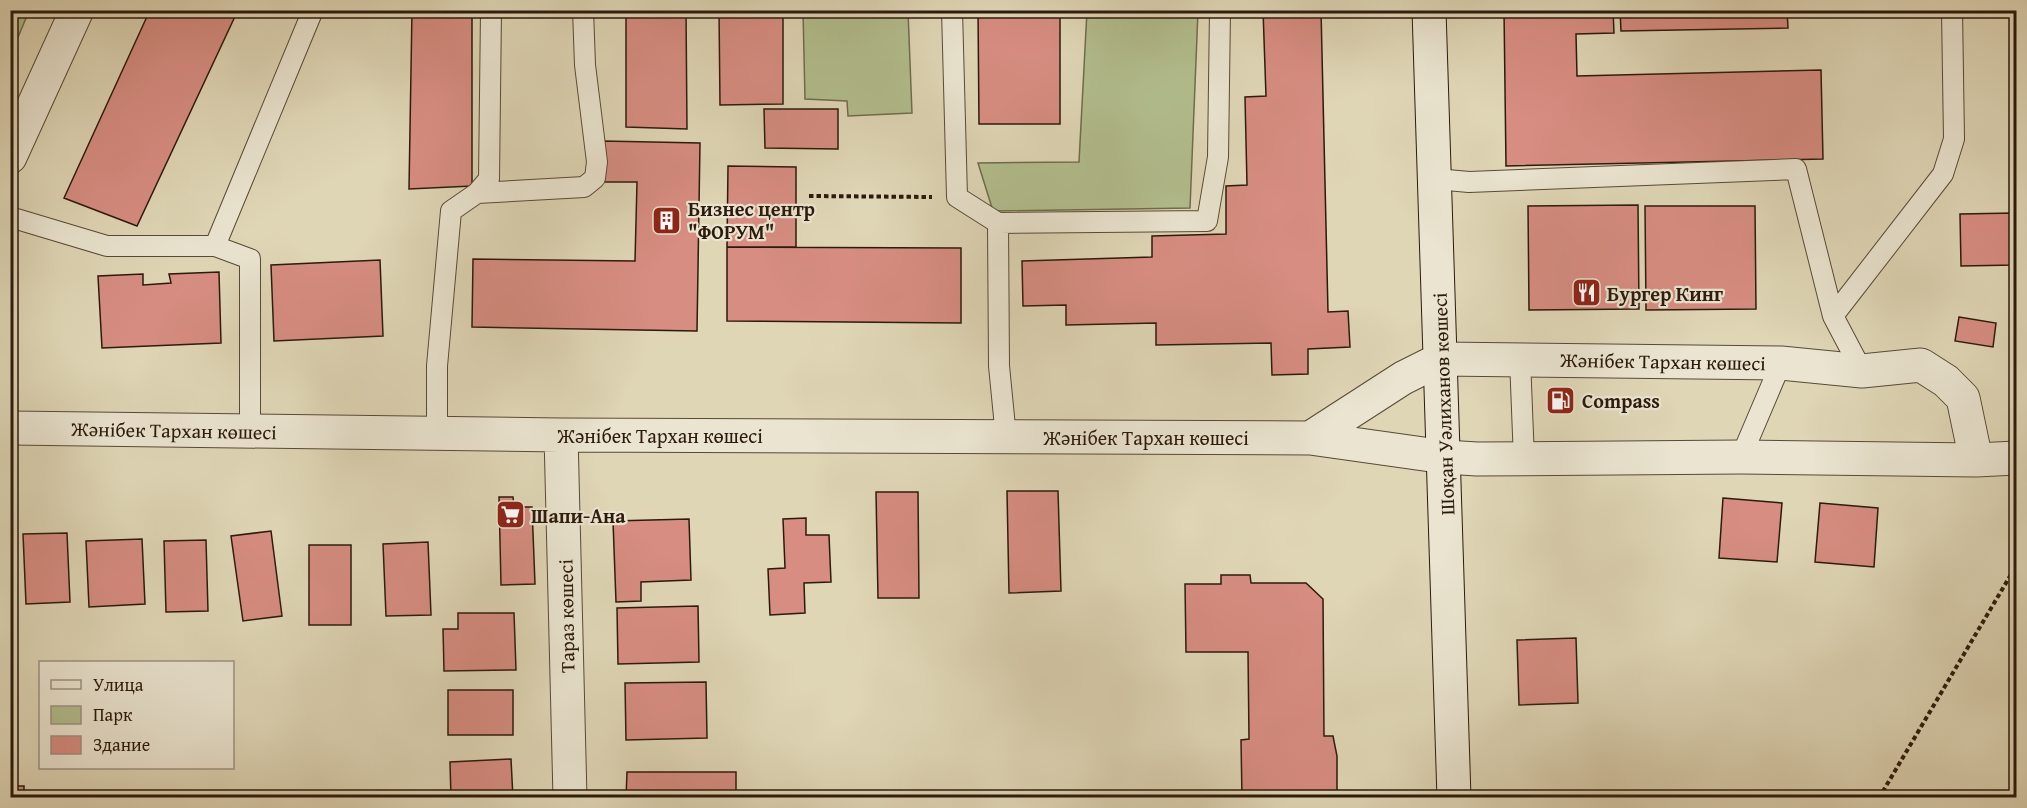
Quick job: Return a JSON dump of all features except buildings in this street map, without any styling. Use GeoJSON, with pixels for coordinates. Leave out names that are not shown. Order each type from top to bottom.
{"type":"FeatureCollection","features":[{"type":"Feature","properties":{"kind":"street"},"geometry":{"type":"LineString","coordinates":[[10,157],[77,10]]}},
{"type":"Feature","properties":{"kind":"street","name":"Шоқан Уәлиханов көшесі"},"geometry":{"type":"LineString","coordinates":[[1429,10],[1445,457],[1454,798]]}},
{"type":"Feature","properties":{"kind":"street","name":"Жәнібек Тархан көшесі"},"geometry":{"type":"LineString","coordinates":[[1310,438],[1403,378],[1441,358],[1781,363],[1862,371],[1921,365],[1946,381],[1963,398],[1976,460]]}},
{"type":"Feature","properties":{"kind":"street","name":"Жәнібек Тархан көшесі"},"geometry":{"type":"LineString","coordinates":[[10,428],[561,435],[1310,438],[1445,457],[1524,460],[1741,457],[1976,460],[2016,458]]}},
{"type":"Feature","properties":{"kind":"street","name":"Тараз көшесі"},"geometry":{"type":"LineString","coordinates":[[561,435],[570,798]]}},
{"type":"Feature","properties":{"kind":"lane"},"geometry":{"type":"LineString","coordinates":[[215,246],[313,10]]}},
{"type":"Feature","properties":{"kind":"lane"},"geometry":{"type":"LineString","coordinates":[[437,433],[437,366],[452,211],[477,193],[489,179],[491,10]]}},
{"type":"Feature","properties":{"kind":"lane"},"geometry":{"type":"LineString","coordinates":[[477,193],[584,187],[595,178],[597,162],[585,65],[583,10]]}},
{"type":"Feature","properties":{"kind":"lane"},"geometry":{"type":"LineString","coordinates":[[952,10],[957,197],[998,223],[1207,221],[1218,157],[1220,10]]}},
{"type":"Feature","properties":{"kind":"lane"},"geometry":{"type":"LineString","coordinates":[[1833,316],[1943,174],[1954,139],[1952,10]]}},
{"type":"Feature","properties":{"kind":"lane"},"geometry":{"type":"LineString","coordinates":[[1436,178],[1469,182],[1796,169],[1833,316],[1862,371]]}},
{"type":"Feature","properties":{"kind":"lane"},"geometry":{"type":"LineString","coordinates":[[10,217],[107,246],[215,246],[250,259],[249,431]]}},
{"type":"Feature","properties":{"kind":"lane"},"geometry":{"type":"LineString","coordinates":[[998,223],[999,366],[1006,437]]}},
{"type":"Feature","properties":{"kind":"lane"},"geometry":{"type":"LineString","coordinates":[[1520,359],[1524,460]]}},
{"type":"Feature","properties":{"kind":"lane"},"geometry":{"type":"LineString","coordinates":[[1741,457],[1781,363]]}},
{"type":"Feature","properties":{"kind":"path"},"geometry":{"type":"LineString","coordinates":[[809,195],[957,197]]}},
{"type":"Feature","properties":{"kind":"path"},"geometry":{"type":"LineString","coordinates":[[1879,798],[2016,566]]}},
{"type":"Feature","properties":{"kind":"green space"},"geometry":{"type":"Polygon","coordinates":[[[10,11],[29,11],[11,54],[10,11]]]}},
{"type":"Feature","properties":{"kind":"green space"},"geometry":{"type":"Polygon","coordinates":[[[803,11],[908,11],[912,113],[848,116],[847,101],[805,99],[803,11]]]}},
{"type":"Feature","properties":{"kind":"green space"},"geometry":{"type":"Polygon","coordinates":[[[1087,11],[1198,11],[1190,208],[993,211],[978,163],[1079,162],[1087,11]]]}},
{"type":"Feature","properties":{"kind":"place","name":"Бизнес центр \"ФОРУМ\""},"geometry":{"type":"Point","coordinates":[667,220]}},
{"type":"Feature","properties":{"kind":"place","name":"Бургер Кинг"},"geometry":{"type":"Point","coordinates":[1586,293]}},
{"type":"Feature","properties":{"kind":"place","name":"Compass"},"geometry":{"type":"Point","coordinates":[1561,400]}},
{"type":"Feature","properties":{"kind":"place","name":"Шапи-Ана"},"geometry":{"type":"Point","coordinates":[510,515]}}]}
